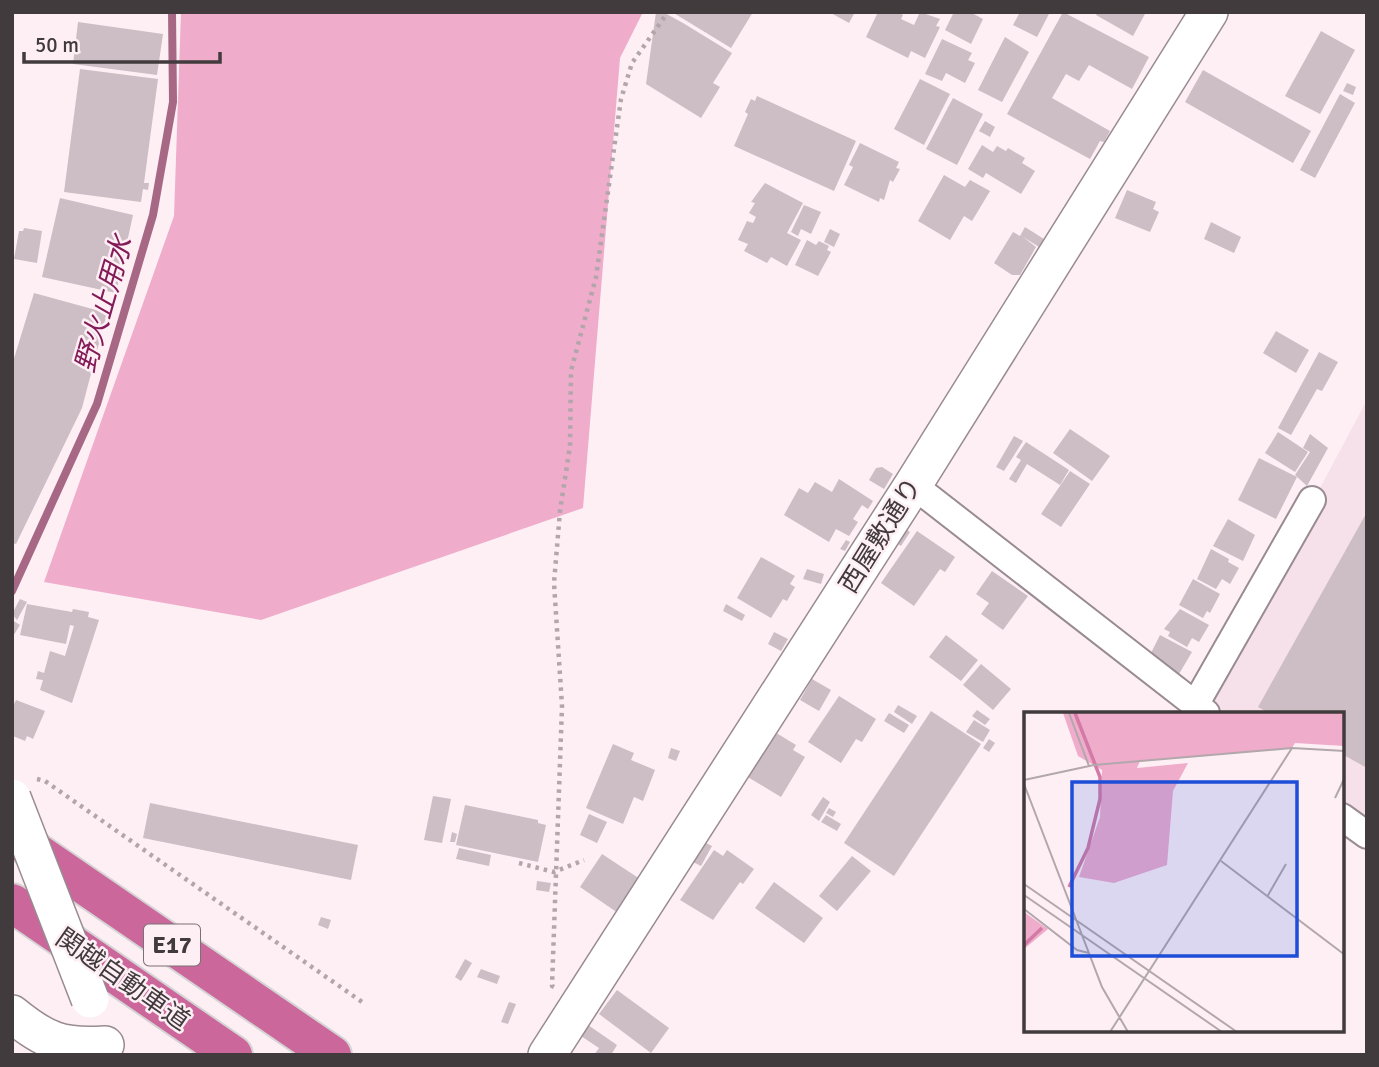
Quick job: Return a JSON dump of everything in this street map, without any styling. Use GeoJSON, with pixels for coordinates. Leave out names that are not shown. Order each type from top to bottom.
{"type":"FeatureCollection","features":[{"type":"Feature","properties":{"kind":"highway","name":"関越自動車道"},"geometry":{"type":"LineString","coordinates":[[12,836],[332,1055]]}},
{"type":"Feature","properties":{"kind":"highway","name":"関越自動車道"},"geometry":{"type":"LineString","coordinates":[[12,903],[233,1055]]}},
{"type":"Feature","properties":{"kind":"street","name":"西屋敷通り"},"geometry":{"type":"LineString","coordinates":[[547,1055],[913,485],[1209,12]]}},
{"type":"Feature","properties":{"kind":"street"},"geometry":{"type":"LineString","coordinates":[[913,485],[1200,709],[1312,500]]}},
{"type":"Feature","properties":{"kind":"street"},"geometry":{"type":"LineString","coordinates":[[12,1014],[46,1039],[64,1045],[107,1050],[23,788]]}},
{"type":"Feature","properties":{"kind":"street"},"geometry":{"type":"LineString","coordinates":[[1344,818],[1367,835]]}},
{"type":"Feature","properties":{"kind":"path"},"geometry":{"type":"LineString","coordinates":[[552,986],[562,706],[554,571],[570,446],[571,371],[596,277],[621,99],[632,63],[668,12]]}},
{"type":"Feature","properties":{"kind":"path"},"geometry":{"type":"LineString","coordinates":[[23,788],[45,781],[365,1004]]}},
{"type":"Feature","properties":{"kind":"path"},"geometry":{"type":"LineString","coordinates":[[519,863],[554,872],[584,860]]}},
{"type":"Feature","properties":{"kind":"shaded area"},"geometry":{"type":"Polygon","coordinates":[[[181,12],[643,12],[620,58],[583,508],[261,620],[44,582],[174,216],[181,12]]]}},
{"type":"Feature","properties":{"kind":"shaded area"},"geometry":{"type":"Polygon","coordinates":[[[1367,400],[1367,820],[1344,803],[1344,712],[1220,712],[1212,707],[1209,696],[1367,400]]]}},
{"type":"Feature","properties":{"kind":"building"},"geometry":{"type":"Polygon","coordinates":[[[656,12],[663,12],[732,53],[713,83],[720,87],[701,118],[646,84],[656,12]]]}},
{"type":"Feature","properties":{"kind":"building"},"geometry":{"type":"Polygon","coordinates":[[[672,12],[753,12],[731,48],[672,12]]]}},
{"type":"Feature","properties":{"kind":"building"},"geometry":{"type":"Polygon","coordinates":[[[829,12],[855,12],[849,23],[829,12]]]}},
{"type":"Feature","properties":{"kind":"building"},"geometry":{"type":"Polygon","coordinates":[[[878,12],[898,12],[903,15],[901,19],[914,25],[920,12],[940,19],[936,26],[940,27],[925,58],[911,51],[908,58],[866,37],[878,12]]]}},
{"type":"Feature","properties":{"kind":"building"},"geometry":{"type":"Polygon","coordinates":[[[954,12],[970,12],[983,19],[971,44],[945,30],[954,12]]]}},
{"type":"Feature","properties":{"kind":"building"},"geometry":{"type":"Polygon","coordinates":[[[1020,12],[1050,12],[1037,37],[1013,25],[1020,12]]]}},
{"type":"Feature","properties":{"kind":"building"},"geometry":{"type":"Polygon","coordinates":[[[1063,12],[1149,57],[1132,89],[1089,65],[1079,81],[1066,74],[1052,98],[1110,131],[1104,142],[1100,141],[1090,159],[1007,114],[1063,12]]]}},
{"type":"Feature","properties":{"kind":"building"},"geometry":{"type":"Polygon","coordinates":[[[1098,12],[1146,12],[1133,36],[1096,15],[1098,12]]]}},
{"type":"Feature","properties":{"kind":"building"},"geometry":{"type":"Polygon","coordinates":[[[78,22],[163,34],[157,75],[73,64],[78,22]]]}},
{"type":"Feature","properties":{"kind":"building"},"geometry":{"type":"Polygon","coordinates":[[[1321,31],[1355,50],[1320,114],[1285,96],[1321,31]]]}},
{"type":"Feature","properties":{"kind":"building"},"geometry":{"type":"Polygon","coordinates":[[[1005,37],[1029,52],[1002,102],[978,90],[1005,37]]]}},
{"type":"Feature","properties":{"kind":"building"},"geometry":{"type":"Polygon","coordinates":[[[942,39],[972,53],[968,60],[975,63],[965,83],[946,73],[942,81],[925,74],[942,39]]]}},
{"type":"Feature","properties":{"kind":"building"},"geometry":{"type":"Polygon","coordinates":[[[80,69],[158,79],[144,183],[149,183],[148,190],[143,189],[141,202],[64,192],[80,69]]]}},
{"type":"Feature","properties":{"kind":"building"},"geometry":{"type":"Polygon","coordinates":[[[1203,70],[1311,131],[1293,163],[1185,102],[1203,70]]]}},
{"type":"Feature","properties":{"kind":"building"},"geometry":{"type":"Polygon","coordinates":[[[920,79],[950,94],[924,145],[894,129],[920,79]]]}},
{"type":"Feature","properties":{"kind":"building"},"geometry":{"type":"Polygon","coordinates":[[[1347,83],[1356,87],[1353,95],[1343,91],[1347,83]]]}},
{"type":"Feature","properties":{"kind":"building"},"geometry":{"type":"Polygon","coordinates":[[[1340,94],[1355,103],[1315,178],[1300,170],[1340,94]]]}},
{"type":"Feature","properties":{"kind":"building"},"geometry":{"type":"Polygon","coordinates":[[[757,96],[856,141],[834,191],[734,146],[748,114],[745,112],[751,99],[755,101],[757,96]]]}},
{"type":"Feature","properties":{"kind":"building"},"geometry":{"type":"Polygon","coordinates":[[[953,98],[983,114],[957,165],[926,149],[953,98]]]}},
{"type":"Feature","properties":{"kind":"building"},"geometry":{"type":"Polygon","coordinates":[[[985,121],[995,127],[990,137],[979,131],[985,121]]]}},
{"type":"Feature","properties":{"kind":"building"},"geometry":{"type":"Polygon","coordinates":[[[860,143],[899,162],[896,168],[900,169],[893,182],[890,180],[884,200],[880,198],[879,202],[844,185],[853,167],[849,165],[860,143]]]}},
{"type":"Feature","properties":{"kind":"building"},"geometry":{"type":"Polygon","coordinates":[[[982,145],[993,152],[997,146],[1006,151],[1008,148],[1025,158],[1022,163],[1035,171],[1021,194],[986,173],[983,178],[968,169],[982,145]]]}},
{"type":"Feature","properties":{"kind":"building"},"geometry":{"type":"Polygon","coordinates":[[[944,175],[965,187],[970,180],[990,191],[972,221],[964,216],[950,240],[918,221],[944,175]]]}},
{"type":"Feature","properties":{"kind":"building"},"geometry":{"type":"Polygon","coordinates":[[[765,183],[803,203],[787,233],[801,240],[787,266],[771,257],[767,263],[744,251],[748,244],[738,240],[747,221],[753,223],[756,217],[749,213],[755,203],[751,202],[765,183]]]}},
{"type":"Feature","properties":{"kind":"building"},"geometry":{"type":"Polygon","coordinates":[[[1127,190],[1156,202],[1153,209],[1159,212],[1150,232],[1115,218],[1127,190]]]}},
{"type":"Feature","properties":{"kind":"building"},"geometry":{"type":"Polygon","coordinates":[[[60,198],[133,215],[116,293],[42,277],[60,198]]]}},
{"type":"Feature","properties":{"kind":"building"},"geometry":{"type":"Polygon","coordinates":[[[804,205],[821,212],[811,234],[801,229],[798,236],[791,232],[804,205]]]}},
{"type":"Feature","properties":{"kind":"building"},"geometry":{"type":"Polygon","coordinates":[[[1211,222],[1241,237],[1234,253],[1204,239],[1211,222]]]}},
{"type":"Feature","properties":{"kind":"building"},"geometry":{"type":"Polygon","coordinates":[[[1025,227],[1044,239],[1039,247],[1023,237],[1036,247],[1020,275],[1012,275],[994,263],[1013,232],[1020,236],[1025,227]]]}},
{"type":"Feature","properties":{"kind":"building"},"geometry":{"type":"Polygon","coordinates":[[[24,228],[42,231],[37,263],[14,259],[19,231],[24,228]]]}},
{"type":"Feature","properties":{"kind":"building"},"geometry":{"type":"Polygon","coordinates":[[[830,229],[840,234],[834,247],[824,242],[830,229]]]}},
{"type":"Feature","properties":{"kind":"building"},"geometry":{"type":"Polygon","coordinates":[[[807,240],[816,245],[819,241],[829,246],[827,250],[831,252],[818,276],[795,265],[807,240]]]}},
{"type":"Feature","properties":{"kind":"building"},"geometry":{"type":"Polygon","coordinates":[[[34,293],[107,313],[82,408],[16,544],[12,543],[12,365],[34,293]]]}},
{"type":"Feature","properties":{"kind":"building"},"geometry":{"type":"Polygon","coordinates":[[[1276,331],[1309,350],[1296,373],[1263,353],[1276,331]]]}},
{"type":"Feature","properties":{"kind":"building"},"geometry":{"type":"Polygon","coordinates":[[[1319,352],[1338,362],[1322,391],[1317,389],[1291,435],[1278,428],[1319,352]]]}},
{"type":"Feature","properties":{"kind":"building"},"geometry":{"type":"Polygon","coordinates":[[[1070,429],[1110,456],[1092,481],[1053,453],[1070,429]]]}},
{"type":"Feature","properties":{"kind":"building"},"geometry":{"type":"Polygon","coordinates":[[[1278,432],[1308,452],[1295,472],[1265,453],[1278,432]]]}},
{"type":"Feature","properties":{"kind":"building"},"geometry":{"type":"Polygon","coordinates":[[[1310,434],[1328,448],[1307,486],[1295,475],[1310,452],[1303,448],[1310,434]]]}},
{"type":"Feature","properties":{"kind":"building"},"geometry":{"type":"Polygon","coordinates":[[[1014,436],[1023,441],[1004,471],[996,467],[1014,436]]]}},
{"type":"Feature","properties":{"kind":"building"},"geometry":{"type":"Polygon","coordinates":[[[1026,442],[1069,470],[1060,485],[1027,464],[1016,483],[1009,479],[1021,460],[1016,457],[1026,442]]]}},
{"type":"Feature","properties":{"kind":"building"},"geometry":{"type":"Polygon","coordinates":[[[1259,458],[1297,477],[1276,519],[1238,500],[1259,458]]]}},
{"type":"Feature","properties":{"kind":"building"},"geometry":{"type":"Polygon","coordinates":[[[882,467],[893,474],[884,489],[869,480],[876,468],[882,467]]]}},
{"type":"Feature","properties":{"kind":"building"},"geometry":{"type":"Polygon","coordinates":[[[1070,471],[1090,484],[1061,527],[1041,514],[1070,471]]]}},
{"type":"Feature","properties":{"kind":"building"},"geometry":{"type":"Polygon","coordinates":[[[839,479],[873,501],[868,509],[862,505],[853,519],[858,522],[849,536],[836,529],[829,542],[784,515],[799,488],[808,493],[815,482],[832,492],[839,479]]]}},
{"type":"Feature","properties":{"kind":"building"},"geometry":{"type":"Polygon","coordinates":[[[1367,512],[1367,768],[1344,755],[1344,712],[1267,712],[1258,707],[1367,512]]]}},
{"type":"Feature","properties":{"kind":"building"},"geometry":{"type":"Polygon","coordinates":[[[1228,519],[1255,535],[1243,561],[1213,546],[1228,519]]]}},
{"type":"Feature","properties":{"kind":"building"},"geometry":{"type":"Polygon","coordinates":[[[898,524],[910,532],[901,546],[889,538],[898,524]]]}},
{"type":"Feature","properties":{"kind":"building"},"geometry":{"type":"Polygon","coordinates":[[[917,531],[955,557],[945,572],[940,569],[914,606],[881,583],[917,531]]]}},
{"type":"Feature","properties":{"kind":"building"},"geometry":{"type":"Polygon","coordinates":[[[846,540],[850,542],[845,551],[840,549],[846,540]]]}},
{"type":"Feature","properties":{"kind":"building"},"geometry":{"type":"Polygon","coordinates":[[[1211,549],[1239,568],[1230,584],[1222,579],[1216,589],[1197,579],[1211,549]]]}},
{"type":"Feature","properties":{"kind":"building"},"geometry":{"type":"Polygon","coordinates":[[[761,557],[795,576],[790,584],[795,587],[787,601],[783,599],[771,618],[737,598],[761,557]]]}},
{"type":"Feature","properties":{"kind":"building"},"geometry":{"type":"Polygon","coordinates":[[[807,569],[824,574],[821,584],[803,579],[807,569]]]}},
{"type":"Feature","properties":{"kind":"building"},"geometry":{"type":"Polygon","coordinates":[[[992,571],[1028,596],[1003,630],[981,614],[989,603],[976,594],[992,571]]]}},
{"type":"Feature","properties":{"kind":"building"},"geometry":{"type":"Polygon","coordinates":[[[1193,579],[1220,594],[1210,613],[1207,611],[1203,618],[1179,605],[1193,579]]]}},
{"type":"Feature","properties":{"kind":"building"},"geometry":{"type":"Polygon","coordinates":[[[20,599],[27,602],[17,620],[12,614],[20,599]]]}},
{"type":"Feature","properties":{"kind":"building"},"geometry":{"type":"Polygon","coordinates":[[[27,604],[72,612],[73,609],[89,612],[88,617],[99,620],[72,703],[40,690],[43,680],[36,679],[38,671],[44,673],[50,651],[65,656],[74,626],[70,625],[66,644],[20,635],[27,604]]]}},
{"type":"Feature","properties":{"kind":"building"},"geometry":{"type":"Polygon","coordinates":[[[726,604],[745,615],[742,621],[723,611],[726,604]]]}},
{"type":"Feature","properties":{"kind":"building"},"geometry":{"type":"Polygon","coordinates":[[[1180,609],[1209,625],[1199,642],[1192,638],[1187,647],[1168,636],[1170,632],[1164,629],[1180,609]]]}},
{"type":"Feature","properties":{"kind":"building"},"geometry":{"type":"Polygon","coordinates":[[[12,620],[20,625],[12,638],[12,620]]]}},
{"type":"Feature","properties":{"kind":"building"},"geometry":{"type":"Polygon","coordinates":[[[774,632],[788,639],[781,651],[768,644],[774,632]]]}},
{"type":"Feature","properties":{"kind":"building"},"geometry":{"type":"Polygon","coordinates":[[[946,635],[978,660],[961,681],[929,657],[946,635]]]}},
{"type":"Feature","properties":{"kind":"building"},"geometry":{"type":"Polygon","coordinates":[[[1160,635],[1192,652],[1179,674],[1150,655],[1160,635]]]}},
{"type":"Feature","properties":{"kind":"building"},"geometry":{"type":"Polygon","coordinates":[[[981,664],[1011,689],[993,710],[963,685],[981,664]]]}},
{"type":"Feature","properties":{"kind":"building"},"geometry":{"type":"Polygon","coordinates":[[[812,679],[831,690],[819,711],[800,700],[812,679]]]}},
{"type":"Feature","properties":{"kind":"building"},"geometry":{"type":"Polygon","coordinates":[[[839,696],[876,719],[862,742],[856,739],[841,763],[808,742],[839,696]]]}},
{"type":"Feature","properties":{"kind":"building"},"geometry":{"type":"Polygon","coordinates":[[[16,700],[45,711],[33,739],[27,736],[25,741],[13,736],[12,708],[16,700]]]}},
{"type":"Feature","properties":{"kind":"building"},"geometry":{"type":"Polygon","coordinates":[[[898,705],[917,716],[912,724],[894,712],[898,705]]]}},
{"type":"Feature","properties":{"kind":"building"},"geometry":{"type":"Polygon","coordinates":[[[977,710],[990,719],[985,725],[972,716],[977,710]]]}},
{"type":"Feature","properties":{"kind":"building"},"geometry":{"type":"Polygon","coordinates":[[[931,711],[981,744],[894,876],[844,843],[931,711]]]}},
{"type":"Feature","properties":{"kind":"building"},"geometry":{"type":"Polygon","coordinates":[[[889,713],[909,725],[904,733],[884,721],[889,713]]]}},
{"type":"Feature","properties":{"kind":"building"},"geometry":{"type":"Polygon","coordinates":[[[974,720],[990,730],[983,742],[966,732],[974,720]]]}},
{"type":"Feature","properties":{"kind":"building"},"geometry":{"type":"Polygon","coordinates":[[[768,728],[796,745],[793,750],[805,757],[781,797],[741,773],[768,728]]]}},
{"type":"Feature","properties":{"kind":"building"},"geometry":{"type":"Polygon","coordinates":[[[989,739],[995,743],[989,752],[983,748],[989,739]]]}},
{"type":"Feature","properties":{"kind":"building"},"geometry":{"type":"Polygon","coordinates":[[[613,744],[634,753],[631,760],[655,770],[643,801],[634,797],[623,824],[586,808],[613,744]]]}},
{"type":"Feature","properties":{"kind":"building"},"geometry":{"type":"Polygon","coordinates":[[[671,748],[680,751],[676,761],[668,758],[671,748]]]}},
{"type":"Feature","properties":{"kind":"building"},"geometry":{"type":"Polygon","coordinates":[[[433,796],[451,799],[442,843],[424,840],[433,796]]]}},
{"type":"Feature","properties":{"kind":"building"},"geometry":{"type":"Polygon","coordinates":[[[823,797],[830,802],[819,821],[811,815],[823,797]]]}},
{"type":"Feature","properties":{"kind":"building"},"geometry":{"type":"Polygon","coordinates":[[[150,803],[358,845],[351,880],[143,838],[150,803]]]}},
{"type":"Feature","properties":{"kind":"building"},"geometry":{"type":"Polygon","coordinates":[[[465,805],[538,820],[538,823],[546,825],[538,862],[456,845],[465,805]]]}},
{"type":"Feature","properties":{"kind":"building"},"geometry":{"type":"Polygon","coordinates":[[[829,808],[836,812],[833,817],[826,813],[829,808]]]}},
{"type":"Feature","properties":{"kind":"building"},"geometry":{"type":"Polygon","coordinates":[[[589,814],[607,822],[597,843],[580,835],[589,814]]]}},
{"type":"Feature","properties":{"kind":"building"},"geometry":{"type":"Polygon","coordinates":[[[826,815],[841,824],[837,831],[821,822],[826,815]]]}},
{"type":"Feature","properties":{"kind":"building"},"geometry":{"type":"Polygon","coordinates":[[[452,832],[457,834],[455,842],[450,842],[452,832]]]}},
{"type":"Feature","properties":{"kind":"building"},"geometry":{"type":"Polygon","coordinates":[[[700,840],[712,846],[701,866],[689,860],[700,840]]]}},
{"type":"Feature","properties":{"kind":"building"},"geometry":{"type":"Polygon","coordinates":[[[459,848],[491,855],[489,866],[456,859],[459,848]]]}},
{"type":"Feature","properties":{"kind":"building"},"geometry":{"type":"Polygon","coordinates":[[[714,850],[723,856],[727,850],[754,869],[743,884],[740,882],[713,920],[680,900],[714,850]]]}},
{"type":"Feature","properties":{"kind":"building"},"geometry":{"type":"Polygon","coordinates":[[[602,854],[640,879],[618,913],[580,887],[602,854]]]}},
{"type":"Feature","properties":{"kind":"building"},"geometry":{"type":"Polygon","coordinates":[[[852,856],[871,871],[837,911],[819,896],[852,856]]]}},
{"type":"Feature","properties":{"kind":"building"},"geometry":{"type":"Polygon","coordinates":[[[537,881],[551,883],[549,892],[536,890],[537,881]]]}},
{"type":"Feature","properties":{"kind":"building"},"geometry":{"type":"Polygon","coordinates":[[[774,882],[823,918],[804,943],[755,908],[774,882]]]}},
{"type":"Feature","properties":{"kind":"building"},"geometry":{"type":"Polygon","coordinates":[[[321,917],[331,920],[328,929],[318,925],[321,917]]]}},
{"type":"Feature","properties":{"kind":"building"},"geometry":{"type":"Polygon","coordinates":[[[465,959],[472,963],[461,981],[455,977],[465,959]]]}},
{"type":"Feature","properties":{"kind":"building"},"geometry":{"type":"Polygon","coordinates":[[[481,969],[500,976],[497,984],[477,977],[481,969]]]}},
{"type":"Feature","properties":{"kind":"building"},"geometry":{"type":"Polygon","coordinates":[[[617,990],[669,1028],[651,1053],[599,1014],[617,990]]]}},
{"type":"Feature","properties":{"kind":"building"},"geometry":{"type":"Polygon","coordinates":[[[509,1002],[516,1004],[508,1024],[501,1022],[509,1002]]]}},
{"type":"Feature","properties":{"kind":"building"},"geometry":{"type":"Polygon","coordinates":[[[588,1025],[617,1045],[611,1055],[594,1055],[599,1048],[581,1036],[588,1025]]]}},
{"type":"Feature","properties":{"kind":"waterway","name":"野火止用水"},"geometry":{"type":"LineString","coordinates":[[12,591],[97,404],[153,215],[173,102],[172,12]]}}]}
